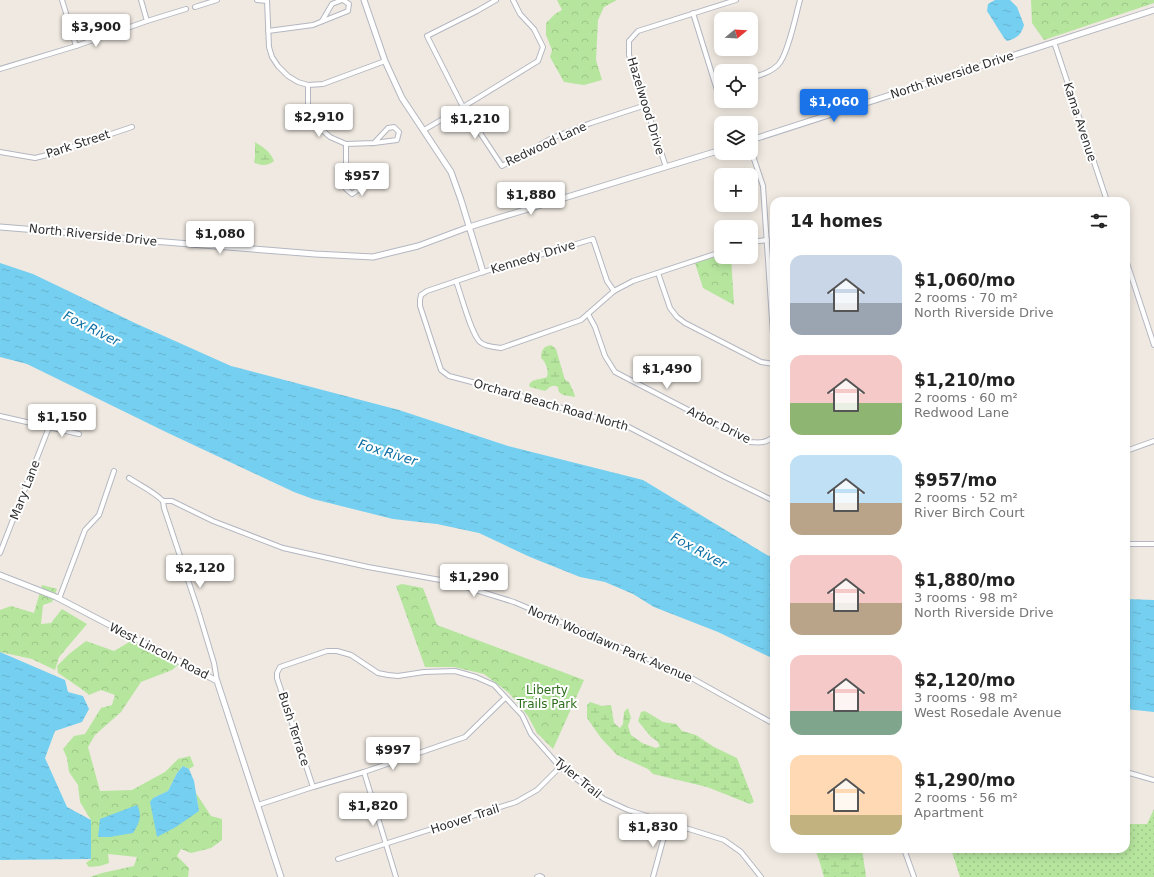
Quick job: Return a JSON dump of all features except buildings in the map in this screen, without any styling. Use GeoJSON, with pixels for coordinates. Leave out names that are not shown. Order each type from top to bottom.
{"type":"FeatureCollection","features":[{"type":"Feature","properties":{"kind":"street"},"geometry":{"type":"LineString","coordinates":[[62,0],[76,46]]}},
{"type":"Feature","properties":{"kind":"street"},"geometry":{"type":"LineString","coordinates":[[140,0],[147,20]]}},
{"type":"Feature","properties":{"kind":"street"},"geometry":{"type":"LineString","coordinates":[[198,0],[200,5]]}},
{"type":"Feature","properties":{"kind":"street"},"geometry":{"type":"LineString","coordinates":[[195,7],[217,0]]}},
{"type":"Feature","properties":{"kind":"street"},"geometry":{"type":"LineString","coordinates":[[257,0],[267,0],[269,47],[272,57],[278,66],[288,76],[298,82],[308,85],[323,84],[385,60]]}},
{"type":"Feature","properties":{"kind":"street"},"geometry":{"type":"LineString","coordinates":[[268,31],[313,25],[348,11],[349,4],[342,0],[332,4],[322,21]]}},
{"type":"Feature","properties":{"kind":"street"},"geometry":{"type":"LineString","coordinates":[[364,0],[385,60],[402,98],[450,172],[461,200],[483,272]]}},
{"type":"Feature","properties":{"kind":"street","name":"Redwood Lane"},"geometry":{"type":"LineString","coordinates":[[496,0],[427,36],[463,107],[502,166],[552,138],[591,123],[646,105]]}},
{"type":"Feature","properties":{"kind":"street"},"geometry":{"type":"LineString","coordinates":[[424,130],[538,61],[543,47],[534,29],[520,14],[513,0]]}},
{"type":"Feature","properties":{"kind":"street","name":"Hazelwood Drive"},"geometry":{"type":"LineString","coordinates":[[666,167],[629,55],[629,41],[638,30],[736,0]]}},
{"type":"Feature","properties":{"kind":"street"},"geometry":{"type":"LineString","coordinates":[[758,76],[767,73],[779,64],[786,49],[800,0]]}},
{"type":"Feature","properties":{"kind":"street"},"geometry":{"type":"LineString","coordinates":[[0,69],[76,46],[147,20],[186,9]]}},
{"type":"Feature","properties":{"kind":"street","name":"North Riverside Drive"},"geometry":{"type":"LineString","coordinates":[[758,138],[1154,10]]}},
{"type":"Feature","properties":{"kind":"street"},"geometry":{"type":"LineString","coordinates":[[693,14],[714,80]]}},
{"type":"Feature","properties":{"kind":"street","name":"Kama Avenue"},"geometry":{"type":"LineString","coordinates":[[1054,42],[1105,197]]}},
{"type":"Feature","properties":{"kind":"street"},"geometry":{"type":"LineString","coordinates":[[308,85],[308,104],[310,112],[322,130],[330,137],[346,144],[374,143],[397,140],[399,132],[394,127],[388,128],[374,143]]}},
{"type":"Feature","properties":{"kind":"street","name":"Park Street"},"geometry":{"type":"LineString","coordinates":[[0,152],[13,153],[34,158],[51,154],[132,127]]}},
{"type":"Feature","properties":{"kind":"street"},"geometry":{"type":"LineString","coordinates":[[346,144],[346,178]]}},
{"type":"Feature","properties":{"kind":"street","name":"North Riverside Drive"},"geometry":{"type":"LineString","coordinates":[[0,227],[315,254],[373,256],[418,246],[469,227],[714,152]]}},
{"type":"Feature","properties":{"kind":"street"},"geometry":{"type":"LineString","coordinates":[[754,160],[763,186],[770,287]]}},
{"type":"Feature","properties":{"kind":"street","name":"Kennedy Drive"},"geometry":{"type":"LineString","coordinates":[[421,295],[426,291],[483,272],[593,239],[607,282],[614,291]]}},
{"type":"Feature","properties":{"kind":"street"},"geometry":{"type":"LineString","coordinates":[[758,241],[767,240]]}},
{"type":"Feature","properties":{"kind":"street"},"geometry":{"type":"LineString","coordinates":[[456,281],[475,335],[481,343],[490,347],[501,348],[582,320],[614,291],[633,281],[714,254]]}},
{"type":"Feature","properties":{"kind":"street"},"geometry":{"type":"LineString","coordinates":[[1130,271],[1152,332],[1154,345]]}},
{"type":"Feature","properties":{"kind":"street"},"geometry":{"type":"LineString","coordinates":[[658,273],[670,308],[677,317],[685,323],[761,362],[770,363]]}},
{"type":"Feature","properties":{"kind":"street","name":"Orchard Beach Road North"},"geometry":{"type":"LineString","coordinates":[[421,295],[420,306],[441,370],[449,376],[623,424],[770,499]]}},
{"type":"Feature","properties":{"kind":"street","name":"Arbor Drive"},"geometry":{"type":"LineString","coordinates":[[588,314],[595,328],[605,356],[615,372],[750,442],[761,443],[770,439]]}},
{"type":"Feature","properties":{"kind":"street"},"geometry":{"type":"LineString","coordinates":[[0,416],[79,434]]}},
{"type":"Feature","properties":{"kind":"street","name":"Mary Lane"},"geometry":{"type":"LineString","coordinates":[[0,553],[49,427]]}},
{"type":"Feature","properties":{"kind":"street"},"geometry":{"type":"LineString","coordinates":[[1130,450],[1154,441]]}},
{"type":"Feature","properties":{"kind":"street"},"geometry":{"type":"LineString","coordinates":[[59,599],[85,530],[100,515],[114,471]]}},
{"type":"Feature","properties":{"kind":"street"},"geometry":{"type":"LineString","coordinates":[[129,478],[140,486],[155,493],[163,501],[203,625],[214,663],[217,681]]}},
{"type":"Feature","properties":{"kind":"street","name":"North Woodlawn Park Avenue"},"geometry":{"type":"LineString","coordinates":[[163,501],[172,501],[213,520],[283,548],[368,567],[446,581],[514,602],[688,676],[770,722]]}},
{"type":"Feature","properties":{"kind":"street"},"geometry":{"type":"LineString","coordinates":[[1130,544],[1154,544]]}},
{"type":"Feature","properties":{"kind":"street","name":"West Lincoln Road"},"geometry":{"type":"LineString","coordinates":[[0,575],[59,599],[217,681],[281,877]]}},
{"type":"Feature","properties":{"kind":"street","name":"Tyler Trail"},"geometry":{"type":"LineString","coordinates":[[278,670],[282,666],[327,651],[337,651],[352,655],[378,672],[388,676],[455,670],[476,677],[494,685],[522,715],[531,734],[560,767],[604,799],[628,810],[724,840],[741,852],[761,877]]}},
{"type":"Feature","properties":{"kind":"street","name":"Bush Terrace"},"geometry":{"type":"LineString","coordinates":[[278,670],[277,678],[313,787]]}},
{"type":"Feature","properties":{"kind":"street"},"geometry":{"type":"LineString","coordinates":[[258,805],[364,772],[465,737],[506,698]]}},
{"type":"Feature","properties":{"kind":"street","name":"Hoover Trail"},"geometry":{"type":"LineString","coordinates":[[338,859],[516,802],[537,790],[560,767]]}},
{"type":"Feature","properties":{"kind":"street"},"geometry":{"type":"LineString","coordinates":[[364,772],[396,877]]}},
{"type":"Feature","properties":{"kind":"street"},"geometry":{"type":"LineString","coordinates":[[1130,773],[1154,780]]}},
{"type":"Feature","properties":{"kind":"street"},"geometry":{"type":"LineString","coordinates":[[653,877],[668,822]]}},
{"type":"Feature","properties":{"kind":"street"},"geometry":{"type":"LineString","coordinates":[[905,853],[914,877]]}},
{"type":"Feature","properties":{"kind":"street"},"geometry":{"type":"LineString","coordinates":[[537,877],[542,877]]}},
{"type":"Feature","properties":{"kind":"green space"},"geometry":{"type":"Polygon","coordinates":[[[557,0],[617,0],[604,7],[598,20],[596,60],[602,80],[584,85],[564,82],[550,57],[552,50],[546,35],[546,23],[555,14],[562,10],[557,0]]]}},
{"type":"Feature","properties":{"kind":"green space"},"geometry":{"type":"Polygon","coordinates":[[[1031,0],[1154,0],[1154,3],[1044,40],[1032,23],[1031,0]]]}},
{"type":"Feature","properties":{"kind":"green space"},"geometry":{"type":"Polygon","coordinates":[[[255,142],[269,152],[274,161],[264,165],[254,162],[255,142]]]}},
{"type":"Feature","properties":{"kind":"green space"},"geometry":{"type":"Polygon","coordinates":[[[714,257],[714,264],[731,264],[734,305],[703,288],[695,263],[714,257]]]}},
{"type":"Feature","properties":{"kind":"green space"},"geometry":{"type":"Polygon","coordinates":[[[551,345],[556,349],[565,380],[569,382],[575,397],[563,395],[559,392],[558,387],[556,386],[551,386],[545,391],[530,387],[529,385],[534,380],[547,377],[547,367],[541,358],[542,351],[545,347],[551,345]]]}},
{"type":"Feature","properties":{"kind":"green space","name":"Liberty Trails Park"},"geometry":{"type":"Polygon","coordinates":[[[402,584],[423,588],[437,625],[584,680],[553,749],[537,733],[528,716],[509,693],[484,674],[454,667],[425,667],[396,586],[402,584]]]}},
{"type":"Feature","properties":{"kind":"green space"},"geometry":{"type":"Polygon","coordinates":[[[42,585],[57,589],[52,602],[43,605],[41,624],[51,623],[62,609],[87,624],[59,657],[55,670],[32,659],[0,652],[0,610],[11,606],[34,613],[42,585]]]}},
{"type":"Feature","properties":{"kind":"green space"},"geometry":{"type":"Polygon","coordinates":[[[86,641],[114,651],[131,641],[179,664],[172,670],[141,682],[121,712],[95,735],[88,747],[100,791],[132,790],[165,772],[178,759],[190,756],[194,766],[189,769],[183,766],[177,773],[168,791],[153,798],[199,811],[196,793],[211,816],[222,819],[222,840],[211,848],[191,853],[181,849],[177,856],[189,868],[188,877],[90,877],[134,866],[137,857],[108,854],[109,863],[89,867],[86,863],[91,859],[91,820],[80,802],[78,785],[69,772],[67,758],[63,749],[74,736],[85,734],[101,708],[112,705],[115,695],[101,690],[89,695],[58,673],[57,666],[69,654],[86,641]]]}},
{"type":"Feature","properties":{"kind":"green space"},"geometry":{"type":"Polygon","coordinates":[[[590,702],[602,706],[611,705],[614,723],[620,728],[623,724],[624,712],[628,708],[631,718],[628,726],[631,735],[642,743],[656,748],[660,746],[638,721],[641,712],[645,711],[663,722],[676,724],[682,731],[696,735],[714,747],[737,758],[754,802],[750,804],[707,787],[653,774],[648,769],[617,755],[601,738],[587,718],[587,705],[590,702]]]}},
{"type":"Feature","properties":{"kind":"green space"},"geometry":{"type":"Polygon","coordinates":[[[1154,809],[1154,877],[960,877],[952,853],[1130,853],[1130,824],[1147,824],[1154,809]]]}},
{"type":"Feature","properties":{"kind":"green space"},"geometry":{"type":"Polygon","coordinates":[[[816,853],[863,853],[866,877],[824,877],[816,853]]]}},
{"type":"Feature","properties":{"kind":"water"},"geometry":{"type":"Polygon","coordinates":[[[995,0],[1010,0],[1017,7],[1024,25],[1020,34],[1013,39],[1007,41],[1004,38],[987,11],[988,4],[995,0]]]}},
{"type":"Feature","properties":{"kind":"water","name":"Fox River"},"geometry":{"type":"Polygon","coordinates":[[[0,263],[33,274],[137,324],[231,366],[399,410],[508,446],[643,480],[770,556],[770,657],[718,632],[654,607],[633,594],[605,582],[580,577],[530,557],[479,533],[437,524],[393,519],[313,499],[294,492],[168,433],[27,364],[0,357],[0,263]]]}},
{"type":"Feature","properties":{"kind":"water"},"geometry":{"type":"Polygon","coordinates":[[[1130,599],[1154,600],[1154,712],[1130,709],[1130,599]]]}},
{"type":"Feature","properties":{"kind":"water"},"geometry":{"type":"Polygon","coordinates":[[[0,652],[65,680],[68,692],[83,696],[89,709],[82,722],[55,731],[45,758],[67,807],[91,820],[91,859],[0,860],[0,652]]]}},
{"type":"Feature","properties":{"kind":"water"},"geometry":{"type":"Polygon","coordinates":[[[183,766],[189,769],[194,781],[199,811],[176,827],[157,837],[150,802],[153,798],[168,791],[177,773],[183,766]]]}},
{"type":"Feature","properties":{"kind":"water"},"geometry":{"type":"Polygon","coordinates":[[[137,805],[140,813],[140,819],[133,833],[110,837],[98,837],[100,819],[137,805]]]}}]}
